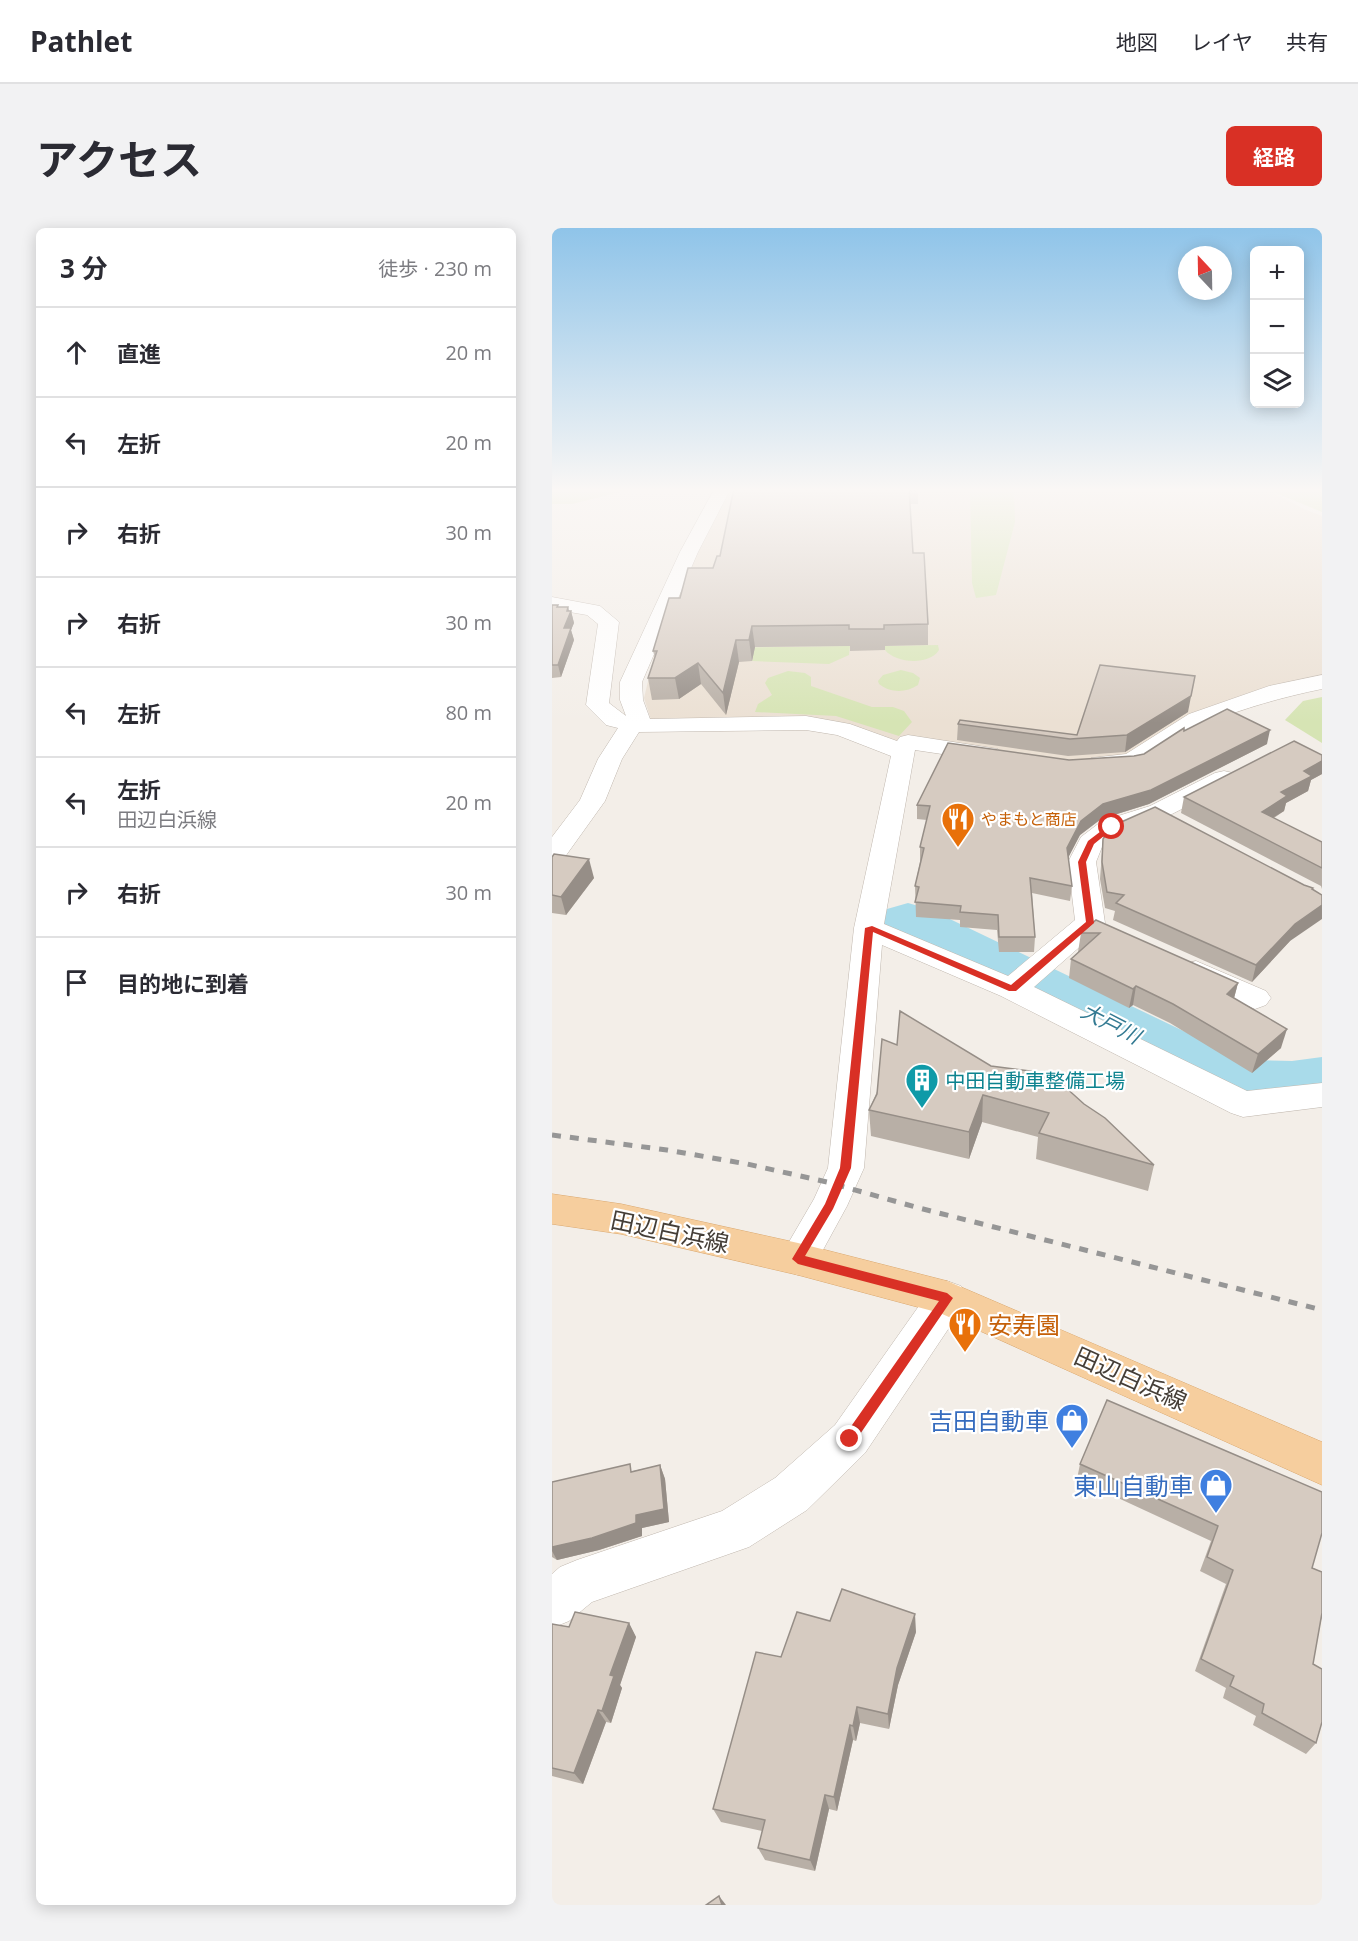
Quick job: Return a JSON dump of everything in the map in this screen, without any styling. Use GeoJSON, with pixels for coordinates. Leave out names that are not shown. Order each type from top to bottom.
{"type":"FeatureCollection","features":[{"type":"Feature","properties":{"kind":"main road","name":"田辺白浜線"},"geometry":{"type":"LineString","coordinates":[[552,1209],[621,1219],[798,1259],[947,1298],[1322,1464]]}},
{"type":"Feature","properties":{"kind":"street"},"geometry":{"type":"LineString","coordinates":[[552,855],[592,801],[609,759],[637,725],[636,711],[629,701],[631,682],[683,566]]}},
{"type":"Feature","properties":{"kind":"street"},"geometry":{"type":"LineString","coordinates":[[552,603],[594,610],[609,621],[597,705],[614,720],[637,725],[806,723],[842,729],[904,752],[869,928],[846,1168],[830,1206],[798,1259]]}},
{"type":"Feature","properties":{"kind":"street"},"geometry":{"type":"LineString","coordinates":[[1078,765],[1132,761],[1197,719],[1277,691],[1322,682]]}},
{"type":"Feature","properties":{"kind":"street"},"geometry":{"type":"LineString","coordinates":[[908,742],[1011,757]]}},
{"type":"Feature","properties":{"kind":"street"},"geometry":{"type":"LineString","coordinates":[[1019,983],[1100,928],[1082,862],[1090,843],[1112,827],[1155,812],[1241,769]]}},
{"type":"Feature","properties":{"kind":"street"},"geometry":{"type":"LineString","coordinates":[[1155,812],[1186,829]]}},
{"type":"Feature","properties":{"kind":"street"},"geometry":{"type":"LineString","coordinates":[[869,928],[1019,983],[1243,1104],[1322,1095]]}},
{"type":"Feature","properties":{"kind":"street"},"geometry":{"type":"LineString","coordinates":[[1173,960],[1255,998]]}},
{"type":"Feature","properties":{"kind":"street"},"geometry":{"type":"LineString","coordinates":[[552,1604],[577,1584],[733,1531],[791,1494],[850,1439],[947,1298]]}},
{"type":"Feature","properties":{"kind":"shaded area"},"geometry":{"type":"Polygon","coordinates":[[[690,566],[1322,566],[1322,682],[1277,691],[1132,761],[1068,765],[901,741],[869,739],[842,729],[653,726],[644,698],[660,631],[690,566]]]}},
{"type":"Feature","properties":{"kind":"green space"},"geometry":{"type":"Polygon","coordinates":[[[972,566],[1003,566],[996,595],[976,598],[972,583],[972,566]]]}},
{"type":"Feature","properties":{"kind":"green space"},"geometry":{"type":"Polygon","coordinates":[[[938,645],[939,650],[928,659],[912,661],[896,658],[885,650],[885,646],[938,645]]]}},
{"type":"Feature","properties":{"kind":"green space"},"geometry":{"type":"Polygon","coordinates":[[[850,646],[849,655],[829,664],[752,661],[753,658],[701,648],[850,646]]]}},
{"type":"Feature","properties":{"kind":"green space"},"geometry":{"type":"Polygon","coordinates":[[[901,670],[913,673],[920,678],[918,685],[898,691],[879,684],[878,681],[883,675],[901,670]]]}},
{"type":"Feature","properties":{"kind":"green space"},"geometry":{"type":"Polygon","coordinates":[[[788,671],[805,673],[811,677],[811,686],[872,707],[893,707],[904,711],[912,722],[899,736],[836,716],[755,712],[758,704],[772,695],[765,683],[768,678],[788,671]]]}},
{"type":"Feature","properties":{"kind":"green space"},"geometry":{"type":"Polygon","coordinates":[[[1322,697],[1322,743],[1285,720],[1303,701],[1322,697]]]}},
{"type":"Feature","properties":{"kind":"building"},"geometry":{"type":"Polygon","coordinates":[[[925,566],[928,624],[884,625],[884,629],[849,629],[849,625],[752,626],[749,640],[736,640],[723,693],[698,663],[675,678],[648,678],[657,651],[653,651],[669,598],[680,598],[688,568],[925,566]]]}},
{"type":"Feature","properties":{"kind":"building"},"geometry":{"type":"Polygon","coordinates":[[[552,605],[568,607],[567,611],[571,611],[564,628],[571,628],[558,665],[552,665],[552,605]]]}},
{"type":"Feature","properties":{"kind":"building"},"geometry":{"type":"Polygon","coordinates":[[[1100,665],[1195,676],[1191,696],[1127,735],[1070,739],[958,724],[960,720],[1077,735],[1100,665]]]}},
{"type":"Feature","properties":{"kind":"building"},"geometry":{"type":"Polygon","coordinates":[[[1227,709],[1270,730],[1151,790],[1103,804],[1081,821],[1067,848],[1072,886],[1030,878],[1035,937],[999,937],[998,915],[960,912],[961,906],[915,902],[919,887],[915,886],[924,848],[920,847],[930,806],[917,805],[948,743],[1069,760],[1134,756],[1144,754],[1184,728],[1184,731],[1227,709]]]}},
{"type":"Feature","properties":{"kind":"building"},"geometry":{"type":"Polygon","coordinates":[[[1294,741],[1322,755],[1322,761],[1304,771],[1312,776],[1281,792],[1287,796],[1262,812],[1322,842],[1322,868],[1184,797],[1294,741]]]}},
{"type":"Feature","properties":{"kind":"building"},"geometry":{"type":"Polygon","coordinates":[[[1155,807],[1313,888],[1322,895],[1322,905],[1295,924],[1256,965],[1116,903],[1124,895],[1107,892],[1102,862],[1103,839],[1109,830],[1119,823],[1155,807]]]}},
{"type":"Feature","properties":{"kind":"building"},"geometry":{"type":"Polygon","coordinates":[[[554,854],[589,859],[561,897],[552,895],[552,857],[554,854]]]}},
{"type":"Feature","properties":{"kind":"building"},"geometry":{"type":"Polygon","coordinates":[[[1096,920],[1238,983],[1227,994],[1287,1029],[1258,1054],[1173,1004],[1136,986],[1133,989],[1071,959],[1100,933],[1081,933],[1096,920]]]}},
{"type":"Feature","properties":{"kind":"building"},"geometry":{"type":"Polygon","coordinates":[[[900,1011],[991,1066],[1030,1071],[1045,1075],[1063,1085],[1084,1104],[1105,1118],[1154,1165],[1039,1133],[1049,1113],[983,1095],[969,1132],[869,1110],[877,1094],[882,1039],[897,1045],[900,1011]]]}},
{"type":"Feature","properties":{"kind":"building"},"geometry":{"type":"Polygon","coordinates":[[[1107,1400],[1322,1492],[1322,1533],[1312,1568],[1322,1572],[1322,1613],[1313,1664],[1322,1669],[1322,1722],[1316,1743],[1262,1713],[1264,1704],[1230,1686],[1234,1676],[1201,1659],[1233,1570],[1207,1557],[1218,1526],[1080,1464],[1107,1400]]]}},
{"type":"Feature","properties":{"kind":"building"},"geometry":{"type":"Polygon","coordinates":[[[630,1464],[631,1472],[660,1465],[664,1509],[636,1515],[636,1523],[592,1538],[552,1547],[552,1482],[630,1464]]]}},
{"type":"Feature","properties":{"kind":"building"},"geometry":{"type":"Polygon","coordinates":[[[842,1589],[915,1614],[897,1668],[888,1714],[857,1707],[853,1726],[850,1725],[834,1797],[825,1795],[810,1860],[758,1848],[765,1820],[713,1809],[756,1652],[781,1657],[797,1612],[830,1621],[842,1589]]]}},
{"type":"Feature","properties":{"kind":"building"},"geometry":{"type":"Polygon","coordinates":[[[575,1612],[629,1623],[610,1675],[614,1676],[602,1711],[598,1710],[574,1773],[552,1768],[552,1624],[569,1627],[575,1612]]]}},
{"type":"Feature","properties":{"kind":"building"},"geometry":{"type":"Polygon","coordinates":[[[719,1896],[722,1905],[706,1905],[719,1896]]]}},
{"type":"Feature","properties":{"kind":"waterway","name":"大戸川"},"geometry":{"type":"LineString","coordinates":[[908,922],[1235,1085],[1292,1086],[1322,1082]]}},
{"type":"Feature","properties":{"kind":"railway"},"geometry":{"type":"LineString","coordinates":[[552,1135],[667,1150],[747,1164],[827,1182],[919,1208],[1322,1310]]}},
{"type":"Feature","properties":{"kind":"place","name":"やまもと商店"},"geometry":{"type":"Point","coordinates":[958,848]}},
{"type":"Feature","properties":{"kind":"place","name":"中田自動車整備工場"},"geometry":{"type":"Point","coordinates":[922,1109]}},
{"type":"Feature","properties":{"kind":"place","name":"安寿園"},"geometry":{"type":"Point","coordinates":[965,1353]}},
{"type":"Feature","properties":{"kind":"place","name":"吉田自動車"},"geometry":{"type":"Point","coordinates":[1072,1449]}},
{"type":"Feature","properties":{"kind":"place","name":"東山自動車"},"geometry":{"type":"Point","coordinates":[1216,1514]}},
{"type":"Feature","properties":{"kind":"route"},"geometry":{"type":"LineString","coordinates":[[850,1439],[947,1298],[798,1259],[830,1206],[846,1168],[869,928],[1012,989],[1090,923],[1082,862],[1090,843],[1112,827]]}}]}
